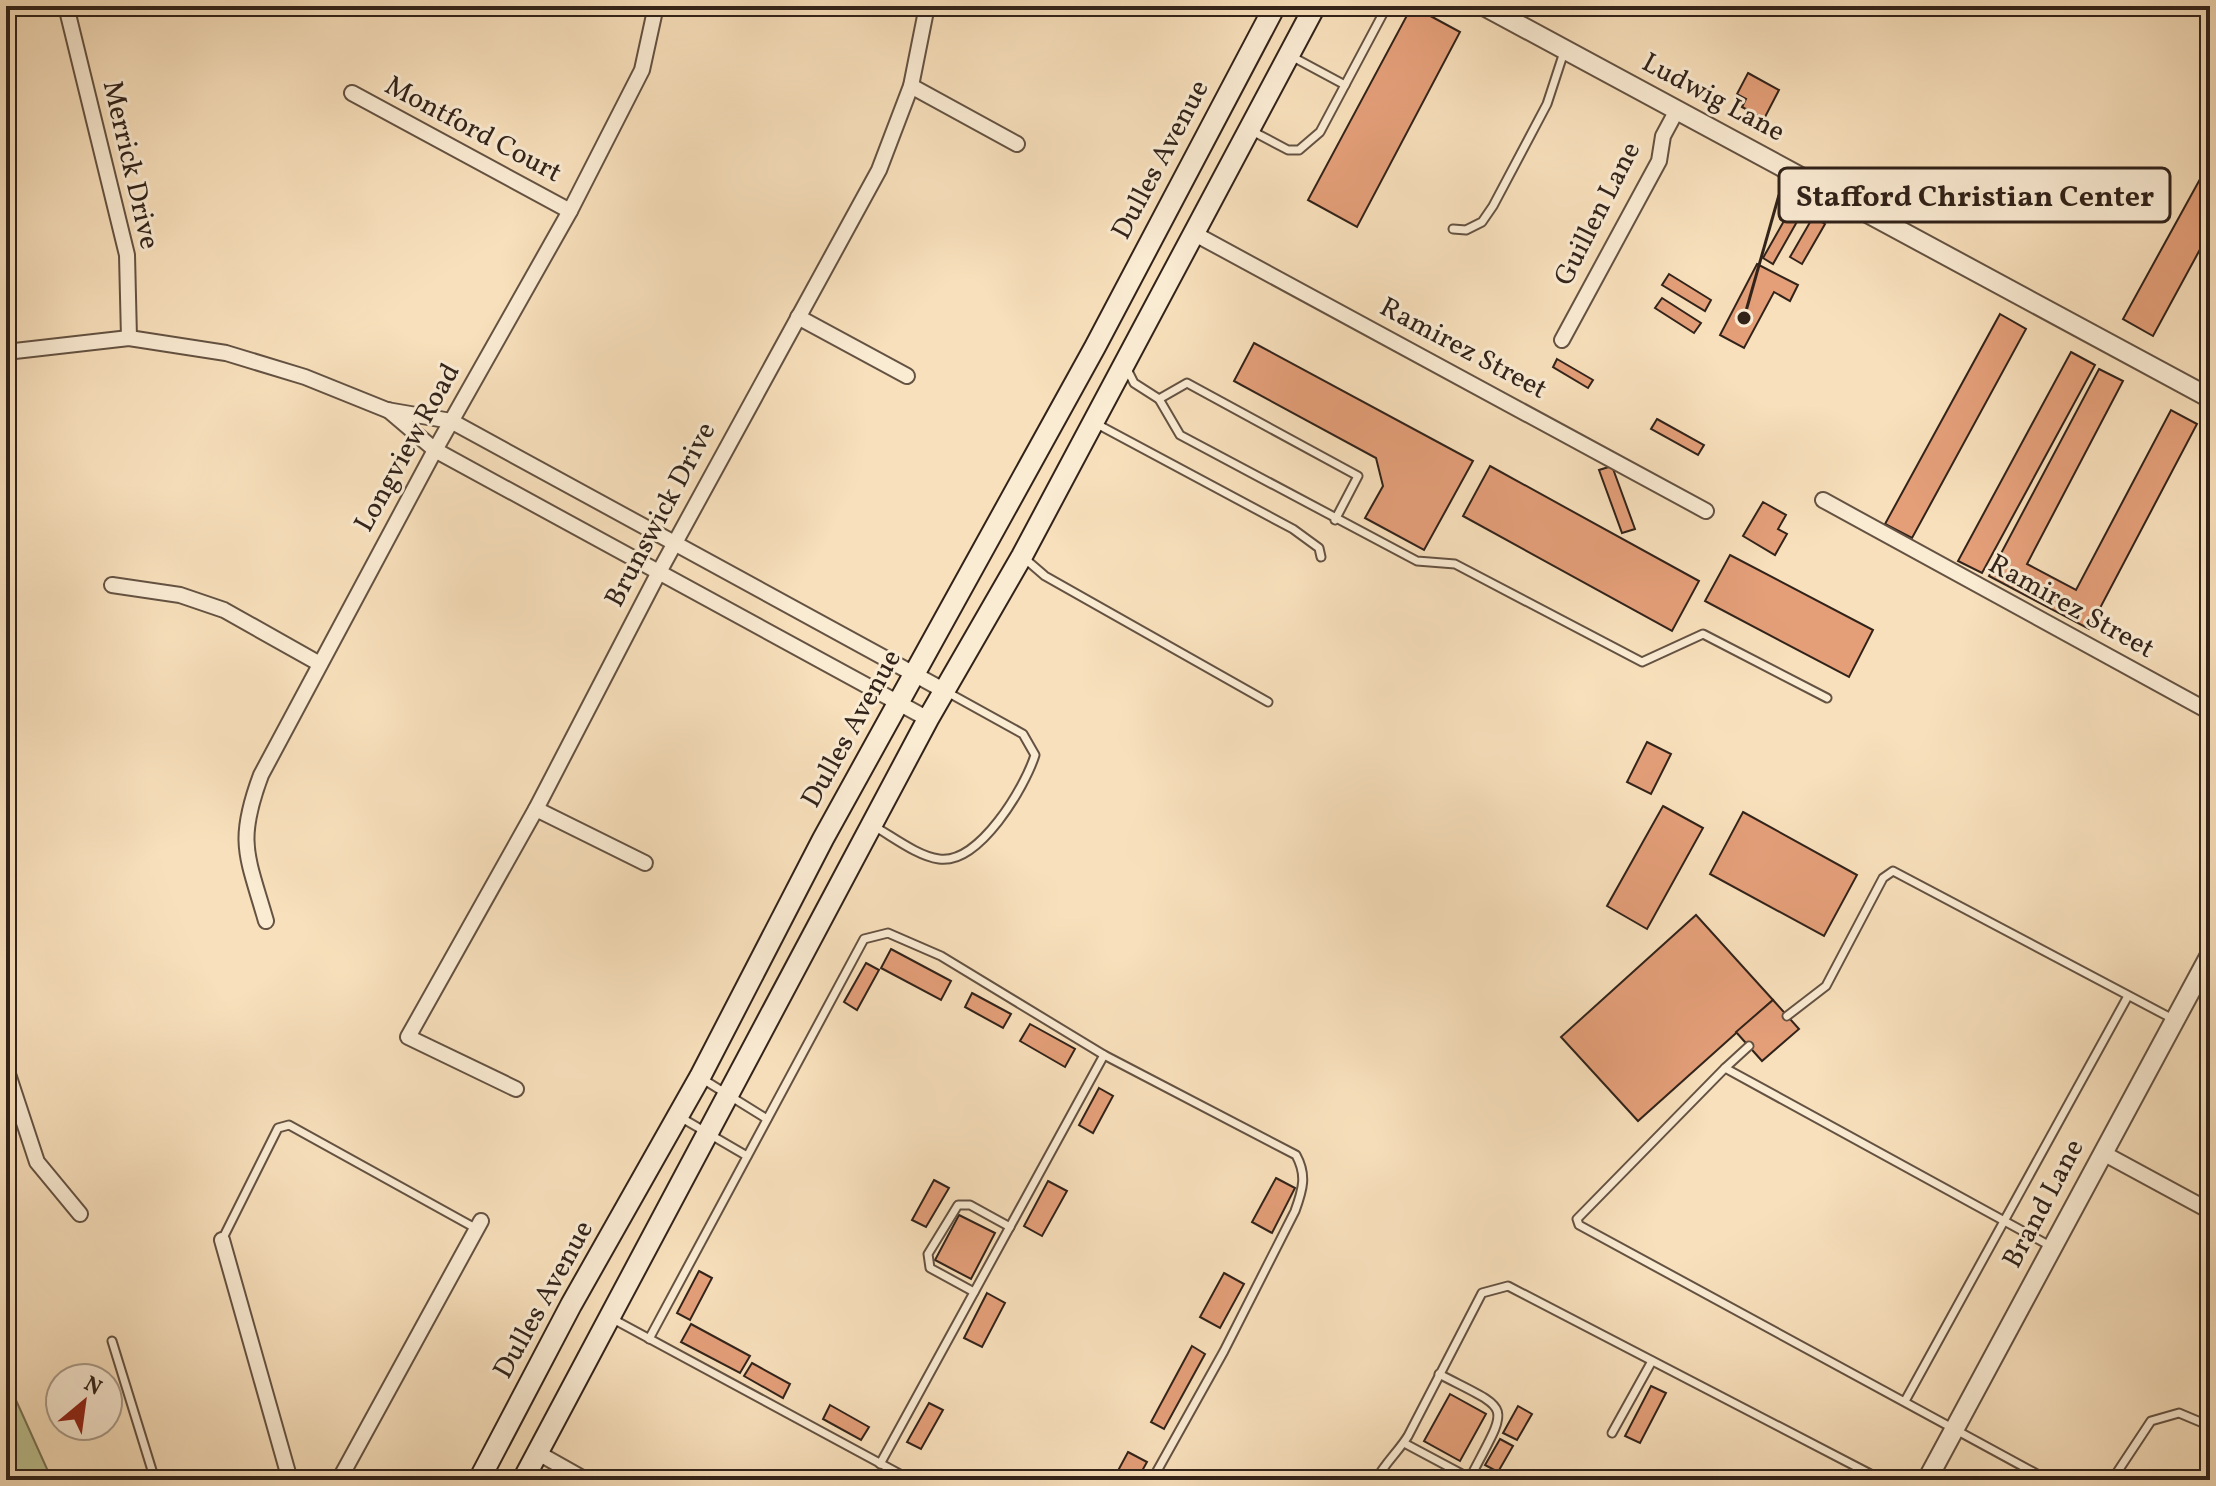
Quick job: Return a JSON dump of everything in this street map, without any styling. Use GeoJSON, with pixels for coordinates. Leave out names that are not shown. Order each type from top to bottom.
{"type":"FeatureCollection","features":[{"type":"Feature","properties":{"kind":"main road","name":"Dulles Avenue"},"geometry":{"type":"LineString","coordinates":[[479,1480],[700,1077],[829,829],[1095,347],[1275,6]]}},
{"type":"Feature","properties":{"kind":"main road"},"geometry":{"type":"LineString","coordinates":[[523,1480],[928,719],[1022,556],[1315,6]]}},
{"type":"Feature","properties":{"kind":"main road"},"geometry":{"type":"LineString","coordinates":[[1095,347],[1124,363]]}},
{"type":"Feature","properties":{"kind":"street","name":"Merrick Drive"},"geometry":{"type":"LineString","coordinates":[[66,6],[127,255],[129,338]]}},
{"type":"Feature","properties":{"kind":"street","name":"Longview Road"},"geometry":{"type":"LineString","coordinates":[[266,921],[244,843],[248,810],[261,775],[435,450],[570,211],[642,70],[656,6]]}},
{"type":"Feature","properties":{"kind":"street","name":"Brunswick Drive"},"geometry":{"type":"LineString","coordinates":[[516,1089],[408,1037],[536,809],[675,542],[879,170],[911,86],[927,6]]}},
{"type":"Feature","properties":{"kind":"street","name":"Ludwig Lane"},"geometry":{"type":"LineString","coordinates":[[1496,9],[2210,398]]}},
{"type":"Feature","properties":{"kind":"street"},"geometry":{"type":"LineString","coordinates":[[911,86],[1017,144]]}},
{"type":"Feature","properties":{"kind":"street","name":"Montford Court"},"geometry":{"type":"LineString","coordinates":[[352,93],[570,211]]}},
{"type":"Feature","properties":{"kind":"street","name":"Guillen Lane"},"geometry":{"type":"LineString","coordinates":[[1562,340],[1659,161],[1663,136],[1677,110]]}},
{"type":"Feature","properties":{"kind":"street","name":"Ramirez Street"},"geometry":{"type":"LineString","coordinates":[[1195,234],[1706,511]]}},
{"type":"Feature","properties":{"kind":"street"},"geometry":{"type":"LineString","coordinates":[[798,317],[907,376]]}},
{"type":"Feature","properties":{"kind":"street"},"geometry":{"type":"LineString","coordinates":[[6,352],[129,338],[226,353],[305,377],[387,410],[451,421],[945,691]]}},
{"type":"Feature","properties":{"kind":"street"},"geometry":{"type":"LineString","coordinates":[[387,410],[435,450],[928,719]]}},
{"type":"Feature","properties":{"kind":"street","name":"Ramirez Street"},"geometry":{"type":"LineString","coordinates":[[1823,500],[2210,712]]}},
{"type":"Feature","properties":{"kind":"street"},"geometry":{"type":"LineString","coordinates":[[112,585],[180,595],[224,610],[320,664]]}},
{"type":"Feature","properties":{"kind":"street"},"geometry":{"type":"LineString","coordinates":[[536,809],[645,863]]}},
{"type":"Feature","properties":{"kind":"street","name":"Brand Lane"},"geometry":{"type":"LineString","coordinates":[[1927,1480],[2210,955]]}},
{"type":"Feature","properties":{"kind":"street"},"geometry":{"type":"LineString","coordinates":[[6,1068],[37,1162],[80,1214]]}},
{"type":"Feature","properties":{"kind":"street"},"geometry":{"type":"LineString","coordinates":[[2103,1153],[2210,1211]]}},
{"type":"Feature","properties":{"kind":"street"},"geometry":{"type":"LineString","coordinates":[[339,1480],[479,1225]]}},
{"type":"Feature","properties":{"kind":"street"},"geometry":{"type":"LineString","coordinates":[[222,1240],[290,1480]]}},
{"type":"Feature","properties":{"kind":"street"},"geometry":{"type":"LineString","coordinates":[[538,1453],[586,1480]]}},
{"type":"Feature","properties":{"kind":"lane"},"geometry":{"type":"LineString","coordinates":[[1250,130],[1288,150],[1299,150],[1320,132],[1387,6]]}},
{"type":"Feature","properties":{"kind":"lane"},"geometry":{"type":"LineString","coordinates":[[1453,229],[1466,230],[1482,222],[1493,206],[1547,104],[1565,49]]}},
{"type":"Feature","properties":{"kind":"lane"},"geometry":{"type":"LineString","coordinates":[[1289,55],[1345,85]]}},
{"type":"Feature","properties":{"kind":"lane"},"geometry":{"type":"LineString","coordinates":[[1124,363],[1134,383],[1159,399],[1180,435],[1417,561],[1455,564],[1642,662],[1703,634],[1827,698]]}},
{"type":"Feature","properties":{"kind":"lane"},"geometry":{"type":"LineString","coordinates":[[1159,399],[1187,383],[1358,476],[1335,520]]}},
{"type":"Feature","properties":{"kind":"lane"},"geometry":{"type":"LineString","coordinates":[[1093,422],[1293,529],[1319,548],[1321,557]]}},
{"type":"Feature","properties":{"kind":"lane"},"geometry":{"type":"LineString","coordinates":[[1022,556],[1045,576],[1117,613],[1268,702]]}},
{"type":"Feature","properties":{"kind":"lane"},"geometry":{"type":"LineString","coordinates":[[872,825],[937,859],[951,859],[993,830],[1027,781],[1035,755],[1023,734],[945,691]]}},
{"type":"Feature","properties":{"kind":"lane"},"geometry":{"type":"LineString","coordinates":[[1787,1016],[1826,986],[1883,878],[1893,871],[2175,1020]]}},
{"type":"Feature","properties":{"kind":"lane"},"geometry":{"type":"LineString","coordinates":[[649,1339],[864,939],[888,933],[941,956],[1104,1055],[1296,1155],[1303,1168],[1304,1186],[1295,1211],[1224,1351],[1152,1480]]}},
{"type":"Feature","properties":{"kind":"lane"},"geometry":{"type":"LineString","coordinates":[[1905,1401],[2128,996]]}},
{"type":"Feature","properties":{"kind":"lane"},"geometry":{"type":"LineString","coordinates":[[1749,1046],[1582,1212],[1577,1219],[1579,1225],[2048,1480]]}},
{"type":"Feature","properties":{"kind":"lane"},"geometry":{"type":"LineString","coordinates":[[880,1464],[1104,1055]]}},
{"type":"Feature","properties":{"kind":"lane"},"geometry":{"type":"LineString","coordinates":[[1725,1068],[2052,1247]]}},
{"type":"Feature","properties":{"kind":"lane"},"geometry":{"type":"LineString","coordinates":[[700,1077],[767,1119]]}},
{"type":"Feature","properties":{"kind":"lane"},"geometry":{"type":"LineString","coordinates":[[678,1116],[747,1156]]}},
{"type":"Feature","properties":{"kind":"lane"},"geometry":{"type":"LineString","coordinates":[[222,1240],[278,1128],[289,1125],[479,1225]]}},
{"type":"Feature","properties":{"kind":"lane"},"geometry":{"type":"LineString","coordinates":[[974,1292],[930,1268],[928,1254],[958,1205],[970,1205],[1010,1227]]}},
{"type":"Feature","properties":{"kind":"lane"},"geometry":{"type":"LineString","coordinates":[[1376,1480],[1386,1461],[1404,1443],[1482,1293],[1508,1286],[1879,1479]]}},
{"type":"Feature","properties":{"kind":"lane"},"geometry":{"type":"LineString","coordinates":[[611,1318],[911,1480]]}},
{"type":"Feature","properties":{"kind":"lane"},"geometry":{"type":"LineString","coordinates":[[112,1341],[155,1480]]}},
{"type":"Feature","properties":{"kind":"lane"},"geometry":{"type":"LineString","coordinates":[[1612,1433],[1652,1361]]}},
{"type":"Feature","properties":{"kind":"lane"},"geometry":{"type":"LineString","coordinates":[[1404,1443],[1464,1475],[1472,1474],[1500,1421],[1499,1409],[1491,1401],[1439,1374]]}},
{"type":"Feature","properties":{"kind":"lane"},"geometry":{"type":"LineString","coordinates":[[2112,1480],[2151,1421],[2179,1413],[2210,1426]]}},
{"type":"Feature","properties":{"kind":"green space"},"geometry":{"type":"Polygon","coordinates":[[[6,1378],[52,1480],[6,1480],[6,1378]]]}},
{"type":"Feature","properties":{"kind":"building"},"geometry":{"type":"Polygon","coordinates":[[[1412,6],[1460,32],[1357,227],[1308,200],[1412,6]]]}},
{"type":"Feature","properties":{"kind":"building"},"geometry":{"type":"Polygon","coordinates":[[[1748,73],[1779,90],[1764,119],[1742,107],[1746,99],[1737,94],[1748,73]]]}},
{"type":"Feature","properties":{"kind":"building"},"geometry":{"type":"Polygon","coordinates":[[[2210,161],[2210,231],[2153,336],[2123,319],[2210,161]]]}},
{"type":"Feature","properties":{"kind":"building"},"geometry":{"type":"Polygon","coordinates":[[[1793,205],[1803,211],[1773,264],[1763,258],[1793,205]]]}},
{"type":"Feature","properties":{"kind":"building"},"geometry":{"type":"Polygon","coordinates":[[[1813,217],[1825,224],[1802,264],[1790,257],[1813,217]]]}},
{"type":"Feature","properties":{"kind":"building"},"geometry":{"type":"Polygon","coordinates":[[[1757,264],[1798,285],[1790,301],[1774,292],[1744,348],[1720,335],[1757,264]]]}},
{"type":"Feature","properties":{"kind":"building"},"geometry":{"type":"Polygon","coordinates":[[[1669,274],[1711,300],[1705,311],[1662,285],[1669,274]]]}},
{"type":"Feature","properties":{"kind":"building"},"geometry":{"type":"Polygon","coordinates":[[[1662,298],[1701,323],[1694,333],[1655,308],[1662,298]]]}},
{"type":"Feature","properties":{"kind":"building"},"geometry":{"type":"Polygon","coordinates":[[[2000,314],[2026,329],[1912,538],[1885,524],[2000,314]]]}},
{"type":"Feature","properties":{"kind":"building"},"geometry":{"type":"Polygon","coordinates":[[[1254,343],[1473,461],[1424,550],[1365,518],[1383,486],[1376,458],[1234,381],[1254,343]]]}},
{"type":"Feature","properties":{"kind":"building"},"geometry":{"type":"Polygon","coordinates":[[[2071,352],[2095,365],[1982,573],[1958,561],[2071,352]]]}},
{"type":"Feature","properties":{"kind":"building"},"geometry":{"type":"Polygon","coordinates":[[[1557,359],[1593,380],[1588,388],[1553,367],[1557,359]]]}},
{"type":"Feature","properties":{"kind":"building"},"geometry":{"type":"Polygon","coordinates":[[[2099,369],[2123,381],[2027,564],[2076,590],[2171,410],[2197,424],[2089,629],[1989,576],[2099,369]]]}},
{"type":"Feature","properties":{"kind":"building"},"geometry":{"type":"Polygon","coordinates":[[[1657,419],[1704,445],[1698,455],[1651,429],[1657,419]]]}},
{"type":"Feature","properties":{"kind":"building"},"geometry":{"type":"Polygon","coordinates":[[[1490,466],[1699,581],[1672,631],[1463,516],[1490,466]]]}},
{"type":"Feature","properties":{"kind":"building"},"geometry":{"type":"Polygon","coordinates":[[[1612,466],[1635,529],[1622,533],[1599,470],[1612,466]]]}},
{"type":"Feature","properties":{"kind":"building"},"geometry":{"type":"Polygon","coordinates":[[[1763,502],[1786,515],[1778,529],[1787,534],[1775,555],[1743,536],[1763,502]]]}},
{"type":"Feature","properties":{"kind":"building"},"geometry":{"type":"Polygon","coordinates":[[[1730,555],[1873,630],[1849,677],[1705,601],[1730,555]]]}},
{"type":"Feature","properties":{"kind":"building"},"geometry":{"type":"Polygon","coordinates":[[[1647,742],[1671,754],[1651,794],[1627,782],[1647,742]]]}},
{"type":"Feature","properties":{"kind":"building"},"geometry":{"type":"Polygon","coordinates":[[[1663,806],[1703,828],[1647,929],[1607,906],[1663,806]]]}},
{"type":"Feature","properties":{"kind":"building"},"geometry":{"type":"Polygon","coordinates":[[[1743,812],[1857,875],[1824,936],[1710,874],[1743,812]]]}},
{"type":"Feature","properties":{"kind":"building"},"geometry":{"type":"Polygon","coordinates":[[[1696,915],[1773,1000],[1638,1121],[1561,1037],[1696,915]]]}},
{"type":"Feature","properties":{"kind":"building"},"geometry":{"type":"Polygon","coordinates":[[[891,949],[951,981],[941,1000],[881,968],[891,949]]]}},
{"type":"Feature","properties":{"kind":"building"},"geometry":{"type":"Polygon","coordinates":[[[866,963],[879,970],[857,1010],[844,1002],[866,963]]]}},
{"type":"Feature","properties":{"kind":"building"},"geometry":{"type":"Polygon","coordinates":[[[972,993],[1011,1014],[1003,1028],[965,1007],[972,993]]]}},
{"type":"Feature","properties":{"kind":"building"},"geometry":{"type":"Polygon","coordinates":[[[1773,1000],[1799,1029],[1762,1061],[1736,1032],[1773,1000]]]}},
{"type":"Feature","properties":{"kind":"building"},"geometry":{"type":"Polygon","coordinates":[[[1030,1024],[1075,1049],[1065,1067],[1020,1041],[1030,1024]]]}},
{"type":"Feature","properties":{"kind":"building"},"geometry":{"type":"Polygon","coordinates":[[[1099,1088],[1113,1096],[1093,1133],[1079,1125],[1099,1088]]]}},
{"type":"Feature","properties":{"kind":"building"},"geometry":{"type":"Polygon","coordinates":[[[1276,1178],[1295,1188],[1272,1233],[1252,1222],[1276,1178]]]}},
{"type":"Feature","properties":{"kind":"building"},"geometry":{"type":"Polygon","coordinates":[[[934,1180],[949,1188],[926,1227],[912,1220],[934,1180]]]}},
{"type":"Feature","properties":{"kind":"building"},"geometry":{"type":"Polygon","coordinates":[[[1048,1181],[1067,1191],[1042,1236],[1024,1226],[1048,1181]]]}},
{"type":"Feature","properties":{"kind":"building"},"geometry":{"type":"Polygon","coordinates":[[[959,1215],[995,1233],[971,1279],[935,1260],[959,1215]]]}},
{"type":"Feature","properties":{"kind":"building"},"geometry":{"type":"Polygon","coordinates":[[[699,1271],[712,1278],[690,1320],[677,1313],[699,1271]]]}},
{"type":"Feature","properties":{"kind":"building"},"geometry":{"type":"Polygon","coordinates":[[[1224,1273],[1244,1284],[1220,1328],[1200,1317],[1224,1273]]]}},
{"type":"Feature","properties":{"kind":"building"},"geometry":{"type":"Polygon","coordinates":[[[987,1293],[1005,1303],[982,1347],[964,1338],[987,1293]]]}},
{"type":"Feature","properties":{"kind":"building"},"geometry":{"type":"Polygon","coordinates":[[[691,1324],[750,1356],[740,1373],[681,1342],[691,1324]]]}},
{"type":"Feature","properties":{"kind":"building"},"geometry":{"type":"Polygon","coordinates":[[[1192,1346],[1205,1354],[1164,1429],[1151,1422],[1192,1346]]]}},
{"type":"Feature","properties":{"kind":"building"},"geometry":{"type":"Polygon","coordinates":[[[752,1363],[790,1384],[783,1398],[744,1376],[752,1363]]]}},
{"type":"Feature","properties":{"kind":"building"},"geometry":{"type":"Polygon","coordinates":[[[1651,1386],[1666,1393],[1640,1443],[1625,1436],[1651,1386]]]}},
{"type":"Feature","properties":{"kind":"building"},"geometry":{"type":"Polygon","coordinates":[[[1450,1394],[1486,1414],[1460,1461],[1424,1441],[1450,1394]]]}},
{"type":"Feature","properties":{"kind":"building"},"geometry":{"type":"Polygon","coordinates":[[[929,1403],[943,1410],[921,1449],[907,1442],[929,1403]]]}},
{"type":"Feature","properties":{"kind":"building"},"geometry":{"type":"Polygon","coordinates":[[[830,1405],[869,1427],[861,1440],[823,1419],[830,1405]]]}},
{"type":"Feature","properties":{"kind":"building"},"geometry":{"type":"Polygon","coordinates":[[[1518,1406],[1532,1414],[1517,1440],[1503,1433],[1518,1406]]]}},
{"type":"Feature","properties":{"kind":"building"},"geometry":{"type":"Polygon","coordinates":[[[1500,1439],[1513,1446],[1498,1472],[1485,1465],[1500,1439]]]}},
{"type":"Feature","properties":{"kind":"building"},"geometry":{"type":"Polygon","coordinates":[[[1128,1452],[1147,1462],[1137,1480],[1113,1480],[1128,1452]]]}},
{"type":"Feature","properties":{"kind":"place","name":"Stafford Christian Center"},"geometry":{"type":"Point","coordinates":[1744,318]}}]}
